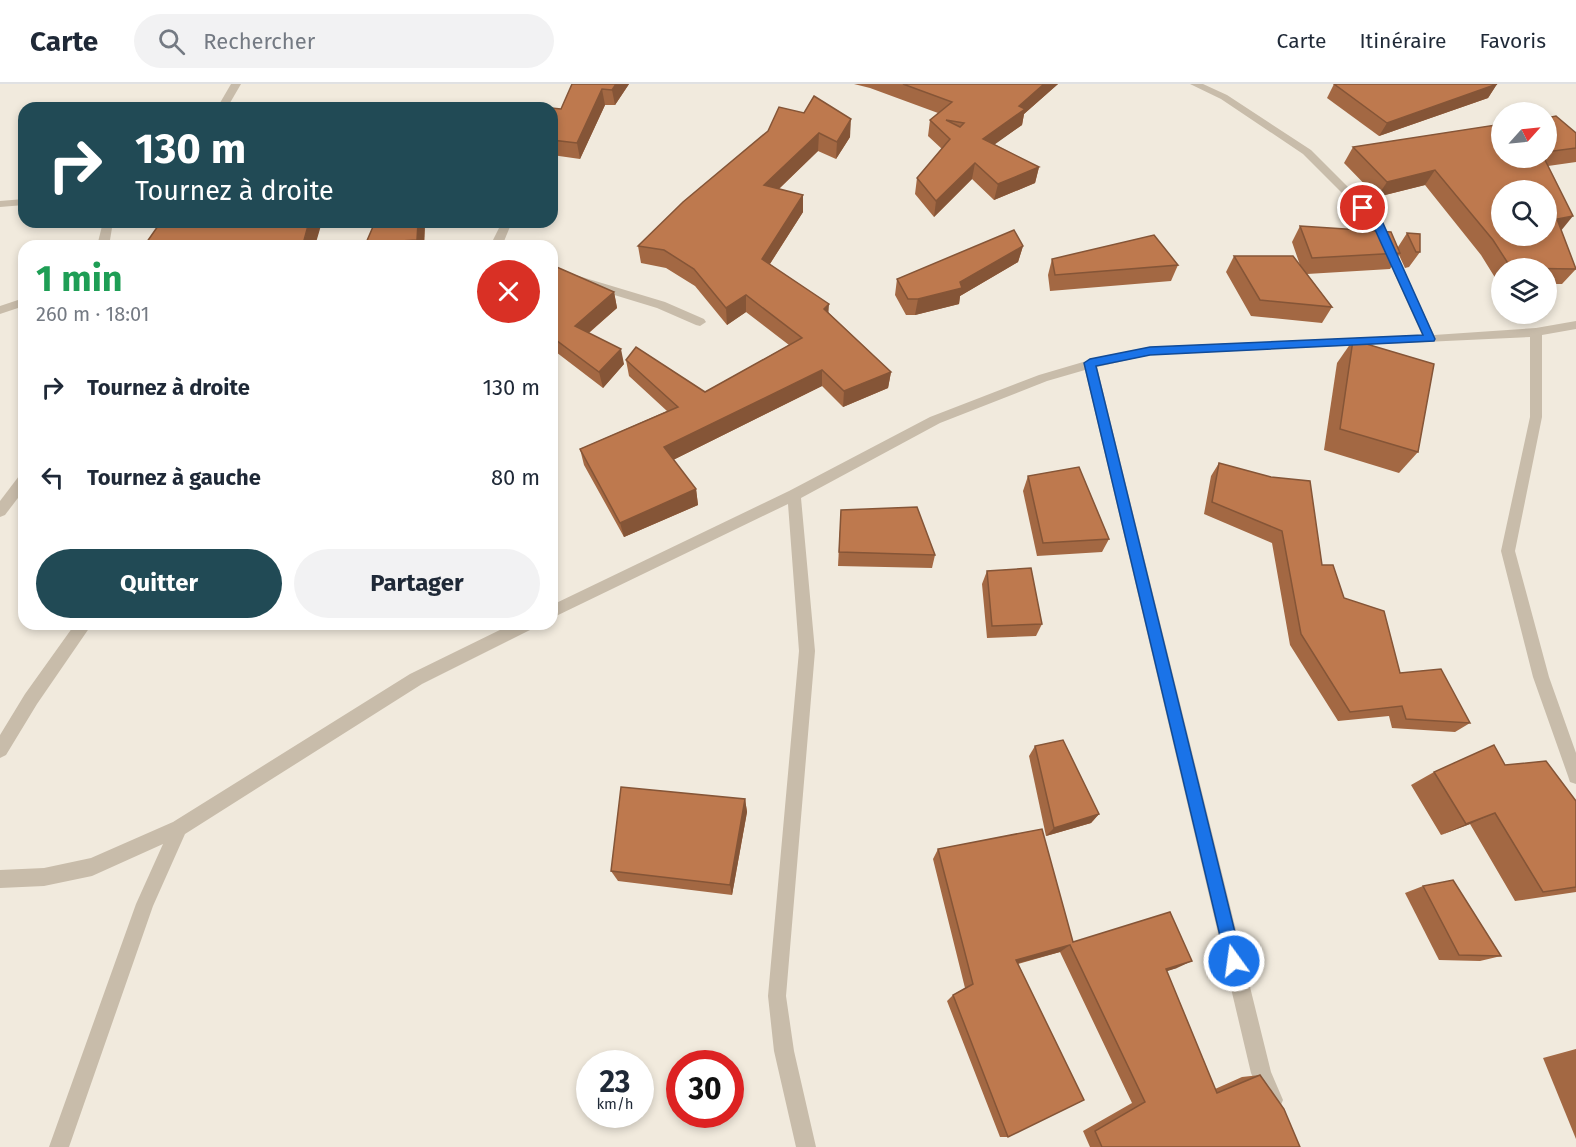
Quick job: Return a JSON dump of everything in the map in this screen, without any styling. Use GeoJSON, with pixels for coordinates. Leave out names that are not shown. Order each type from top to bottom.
{"type":"FeatureCollection","features":[{"type":"Feature","properties":{"kind":"street"},"geometry":{"type":"LineString","coordinates":[[226,102],[236,84]]}},
{"type":"Feature","properties":{"kind":"street"},"geometry":{"type":"LineString","coordinates":[[1196,84],[1224,97],[1307,152],[1377,221],[1430,339]]}},
{"type":"Feature","properties":{"kind":"street"},"geometry":{"type":"LineString","coordinates":[[0,204],[18,202]]}},
{"type":"Feature","properties":{"kind":"street"},"geometry":{"type":"LineString","coordinates":[[558,274],[661,305],[700,322]]}},
{"type":"Feature","properties":{"kind":"street"},"geometry":{"type":"LineString","coordinates":[[0,310],[18,304]]}},
{"type":"Feature","properties":{"kind":"street"},"geometry":{"type":"LineString","coordinates":[[558,609],[794,495],[935,420],[1043,378],[1090,363],[1150,351],[1430,339],[1536,332],[1576,325]]}},
{"type":"Feature","properties":{"kind":"street"},"geometry":{"type":"LineString","coordinates":[[1536,332],[1536,417],[1508,550],[1541,677],[1576,776]]}},
{"type":"Feature","properties":{"kind":"street"},"geometry":{"type":"LineString","coordinates":[[1090,363],[1261,1073],[1279,1115]]}},
{"type":"Feature","properties":{"kind":"street"},"geometry":{"type":"LineString","coordinates":[[0,511],[18,488]]}},
{"type":"Feature","properties":{"kind":"street"},"geometry":{"type":"LineString","coordinates":[[794,495],[807,651],[777,996],[784,1051],[806,1147]]}},
{"type":"Feature","properties":{"kind":"street"},"geometry":{"type":"LineString","coordinates":[[0,750],[31,699],[80,630]]}},
{"type":"Feature","properties":{"kind":"street"},"geometry":{"type":"LineString","coordinates":[[0,879],[44,877],[92,867],[179,828],[416,679],[515,630]]}},
{"type":"Feature","properties":{"kind":"street"},"geometry":{"type":"LineString","coordinates":[[59,1147],[141,915],[179,828]]}},
{"type":"Feature","properties":{"kind":"building"},"geometry":{"type":"Polygon","coordinates":[[[572,84],[616,84],[612,90],[602,89],[577,143],[558,141],[558,109],[561,109],[572,84]]]}},
{"type":"Feature","properties":{"kind":"building"},"geometry":{"type":"Polygon","coordinates":[[[903,84],[1044,84],[1019,106],[1025,109],[983,139],[1039,167],[998,184],[975,163],[936,201],[917,178],[950,139],[930,120],[952,102],[903,84]],[[946,120],[960,127],[964,123],[946,120]]]}},
{"type":"Feature","properties":{"kind":"building"},"geometry":{"type":"Polygon","coordinates":[[[1334,84],[1497,84],[1387,123],[1334,84]]]}},
{"type":"Feature","properties":{"kind":"building"},"geometry":{"type":"Polygon","coordinates":[[[814,96],[851,119],[837,142],[819,133],[764,185],[803,195],[762,259],[829,304],[824,309],[891,372],[844,391],[822,370],[664,447],[696,489],[620,523],[580,449],[678,407],[626,360],[636,347],[705,392],[802,338],[746,295],[726,308],[694,269],[664,250],[638,246],[683,202],[768,131],[779,107],[804,113],[814,96]]]}},
{"type":"Feature","properties":{"kind":"building"},"geometry":{"type":"Polygon","coordinates":[[[1557,117],[1576,133],[1576,148],[1557,151],[1557,117]]]}},
{"type":"Feature","properties":{"kind":"building"},"geometry":{"type":"Polygon","coordinates":[[[1491,126],[1491,168],[1549,168],[1555,180],[1491,180],[1491,238],[1435,170],[1387,182],[1353,147],[1491,126]]]}},
{"type":"Feature","properties":{"kind":"building"},"geometry":{"type":"Polygon","coordinates":[[[1557,184],[1573,216],[1557,219],[1557,184]]]}},
{"type":"Feature","properties":{"kind":"building"},"geometry":{"type":"Polygon","coordinates":[[[1557,219],[1576,269],[1557,269],[1557,258],[1505,258],[1497,246],[1557,246],[1557,219]]]}},
{"type":"Feature","properties":{"kind":"building"},"geometry":{"type":"Polygon","coordinates":[[[1300,226],[1391,232],[1400,253],[1312,258],[1300,226]]]}},
{"type":"Feature","properties":{"kind":"building"},"geometry":{"type":"Polygon","coordinates":[[[157,228],[307,228],[304,240],[148,240],[157,228]]]}},
{"type":"Feature","properties":{"kind":"building"},"geometry":{"type":"Polygon","coordinates":[[[372,228],[418,228],[417,240],[367,240],[372,228]]]}},
{"type":"Feature","properties":{"kind":"building"},"geometry":{"type":"Polygon","coordinates":[[[1014,230],[1023,246],[960,282],[962,288],[918,299],[908,299],[897,279],[1014,230]]]}},
{"type":"Feature","properties":{"kind":"building"},"geometry":{"type":"Polygon","coordinates":[[[1407,233],[1420,234],[1420,252],[1416,252],[1407,233]]]}},
{"type":"Feature","properties":{"kind":"building"},"geometry":{"type":"Polygon","coordinates":[[[1154,235],[1178,265],[1055,275],[1052,259],[1154,235]]]}},
{"type":"Feature","properties":{"kind":"building"},"geometry":{"type":"Polygon","coordinates":[[[1234,256],[1293,256],[1332,307],[1260,300],[1234,256]]]}},
{"type":"Feature","properties":{"kind":"building"},"geometry":{"type":"Polygon","coordinates":[[[558,268],[614,292],[575,326],[621,349],[599,372],[558,341],[558,268]]]}},
{"type":"Feature","properties":{"kind":"building"},"geometry":{"type":"Polygon","coordinates":[[[1353,340],[1434,364],[1418,452],[1340,429],[1353,340]]]}},
{"type":"Feature","properties":{"kind":"building"},"geometry":{"type":"Polygon","coordinates":[[[1219,463],[1271,477],[1310,481],[1322,565],[1333,565],[1344,598],[1384,611],[1400,673],[1441,669],[1470,723],[1406,719],[1402,706],[1350,712],[1301,634],[1282,531],[1212,502],[1219,463]]]}},
{"type":"Feature","properties":{"kind":"building"},"geometry":{"type":"Polygon","coordinates":[[[1079,467],[1109,539],[1043,543],[1028,476],[1079,467]]]}},
{"type":"Feature","properties":{"kind":"building"},"geometry":{"type":"Polygon","coordinates":[[[917,507],[935,555],[839,552],[841,510],[917,507]]]}},
{"type":"Feature","properties":{"kind":"building"},"geometry":{"type":"Polygon","coordinates":[[[1031,568],[1042,624],[992,626],[987,571],[1031,568]]]}},
{"type":"Feature","properties":{"kind":"building"},"geometry":{"type":"Polygon","coordinates":[[[1063,740],[1099,814],[1054,828],[1035,746],[1063,740]]]}},
{"type":"Feature","properties":{"kind":"building"},"geometry":{"type":"Polygon","coordinates":[[[1494,745],[1505,765],[1546,761],[1576,801],[1576,887],[1543,892],[1495,813],[1466,824],[1434,772],[1494,745]]]}},
{"type":"Feature","properties":{"kind":"building"},"geometry":{"type":"Polygon","coordinates":[[[621,787],[745,799],[730,885],[611,871],[621,787]]]}},
{"type":"Feature","properties":{"kind":"building"},"geometry":{"type":"Polygon","coordinates":[[[1042,829],[1073,942],[1170,912],[1192,961],[1166,969],[1217,1093],[1260,1075],[1284,1109],[1300,1147],[1102,1147],[1095,1131],[1145,1102],[1070,945],[1016,960],[1084,1100],[1008,1137],[953,995],[973,984],[938,849],[1042,829]]]}},
{"type":"Feature","properties":{"kind":"building"},"geometry":{"type":"Polygon","coordinates":[[[1453,880],[1501,956],[1459,955],[1423,886],[1453,880]]]}},
{"type":"Feature","properties":{"kind":"route"},"geometry":{"type":"LineString","coordinates":[[1234,961],[1090,363],[1150,351],[1430,339],[1377,221],[1363,208]]}}]}
